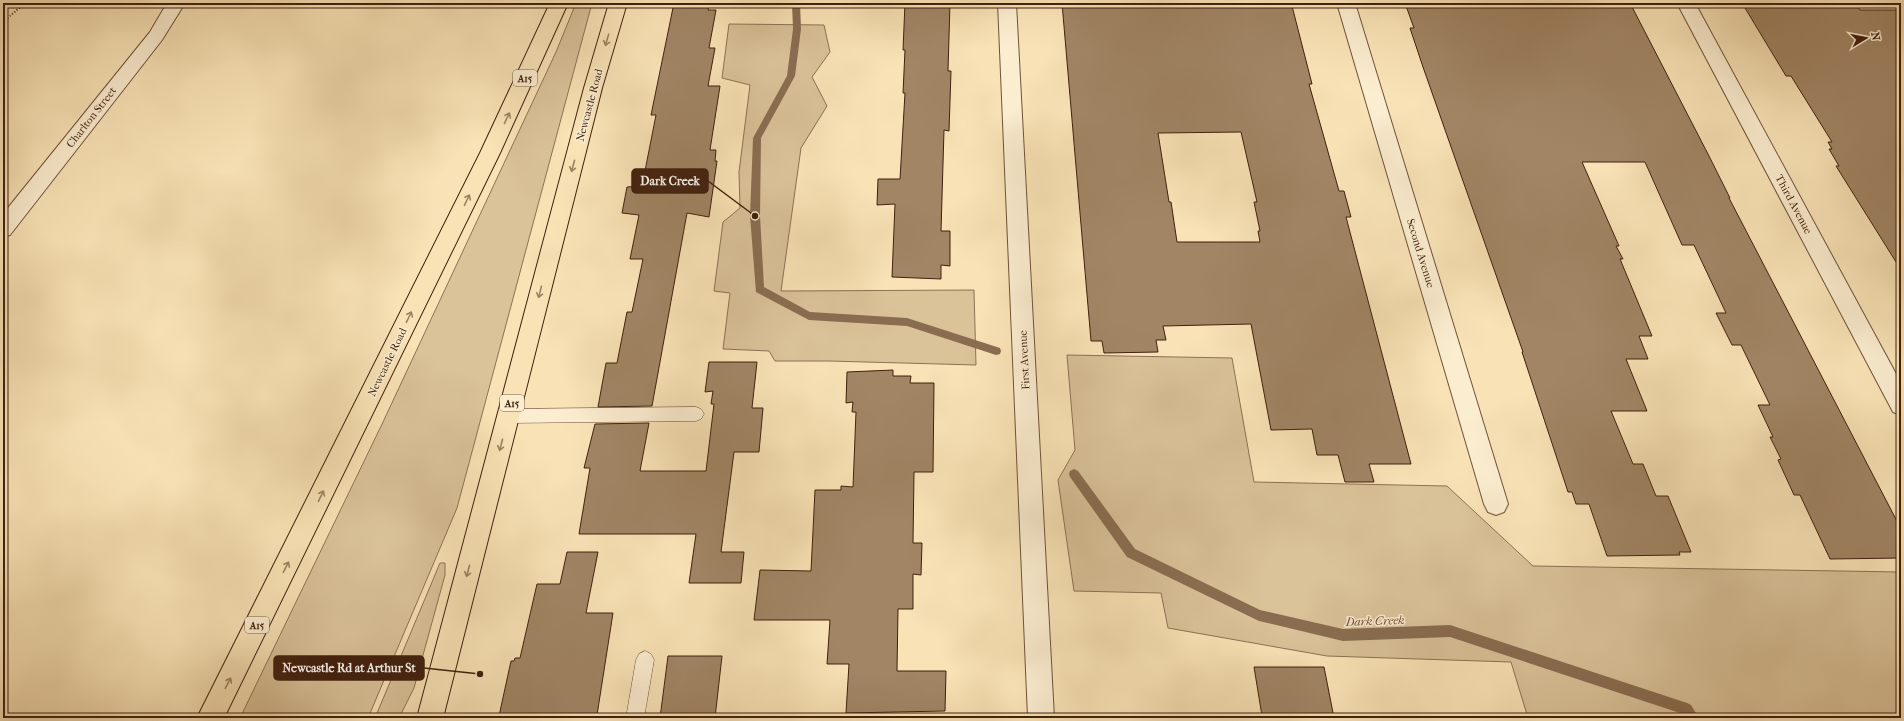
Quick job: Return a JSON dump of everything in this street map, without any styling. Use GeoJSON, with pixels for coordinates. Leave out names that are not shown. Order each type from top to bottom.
{"type":"FeatureCollection","features":[{"type":"Feature","properties":{"kind":"highway","name":"Newcastle Road"},"geometry":{"type":"LineString","coordinates":[[210,718],[490,153],[560,3]]}},
{"type":"Feature","properties":{"kind":"highway","name":"Newcastle Road"},"geometry":{"type":"LineString","coordinates":[[430,718],[593,88],[618,3]]}},
{"type":"Feature","properties":{"kind":"street","name":"Charlton Street"},"geometry":{"type":"LineString","coordinates":[[3,229],[156,36],[176,3]]}},
{"type":"Feature","properties":{"kind":"street","name":"First Avenue"},"geometry":{"type":"LineString","coordinates":[[1007,3],[1042,718]]}},
{"type":"Feature","properties":{"kind":"street","name":"Second Avenue"},"geometry":{"type":"LineString","coordinates":[[1346,3],[1496,504]]}},
{"type":"Feature","properties":{"kind":"street","name":"Third Avenue"},"geometry":{"type":"LineString","coordinates":[[1686,3],[1901,405]]}},
{"type":"Feature","properties":{"kind":"lane"},"geometry":{"type":"LineString","coordinates":[[508,416],[696,414]]}},
{"type":"Feature","properties":{"kind":"lane"},"geometry":{"type":"LineString","coordinates":[[635,718],[645,660]]}},
{"type":"Feature","properties":{"kind":"path"},"geometry":{"type":"LineString","coordinates":[[3,22],[25,3]]}},
{"type":"Feature","properties":{"kind":"shaded area"},"geometry":{"type":"Polygon","coordinates":[[[576,3],[592,3],[457,508],[368,718],[240,718],[383,422],[556,52],[576,3]]]}},
{"type":"Feature","properties":{"kind":"shaded area"},"geometry":{"type":"Polygon","coordinates":[[[729,24],[824,25],[830,52],[812,77],[827,106],[801,148],[781,291],[974,290],[976,365],[775,361],[769,351],[723,349],[730,293],[714,291],[723,222],[740,208],[739,172],[750,85],[722,78],[729,24]]]}},
{"type":"Feature","properties":{"kind":"shaded area"},"geometry":{"type":"Polygon","coordinates":[[[1067,355],[1232,358],[1254,482],[1447,486],[1533,566],[1901,572],[1901,718],[1528,718],[1511,662],[1327,656],[1168,628],[1161,593],[1074,591],[1058,480],[1075,450],[1067,355]]]}},
{"type":"Feature","properties":{"kind":"shaded area"},"geometry":{"type":"Polygon","coordinates":[[[440,563],[445,563],[445,575],[414,688],[399,718],[375,718],[440,563]]]}},
{"type":"Feature","properties":{"kind":"building"},"geometry":{"type":"Polygon","coordinates":[[[674,3],[709,3],[708,10],[716,10],[709,48],[715,48],[708,86],[720,86],[710,150],[716,150],[715,161],[717,161],[709,217],[687,213],[652,406],[598,407],[606,363],[617,363],[627,312],[632,312],[643,259],[630,259],[639,215],[622,213],[627,187],[642,186],[656,115],[651,115],[674,3]]]}},
{"type":"Feature","properties":{"kind":"building"},"geometry":{"type":"Polygon","coordinates":[[[905,3],[950,3],[948,71],[951,71],[949,131],[944,130],[941,231],[950,231],[950,266],[941,265],[941,279],[892,277],[895,204],[877,205],[878,179],[900,179],[905,93],[903,93],[905,50],[903,50],[905,3]]]}},
{"type":"Feature","properties":{"kind":"building"},"geometry":{"type":"Polygon","coordinates":[[[1062,3],[1271,3],[1271,6],[1292,6],[1312,84],[1309,84],[1339,191],[1344,191],[1351,217],[1346,217],[1411,464],[1369,464],[1374,482],[1345,482],[1338,455],[1317,455],[1312,429],[1271,430],[1251,324],[1163,326],[1166,340],[1156,340],[1158,352],[1104,353],[1102,341],[1091,341],[1062,3]],[[1241,132],[1158,133],[1177,242],[1260,242],[1258,231],[1260,231],[1254,202],[1257,202],[1241,132]]]}},
{"type":"Feature","properties":{"kind":"building"},"geometry":{"type":"Polygon","coordinates":[[[1405,3],[1630,3],[1729,198],[1901,529],[1901,558],[1830,559],[1800,495],[1794,495],[1778,460],[1781,459],[1770,437],[1773,437],[1758,405],[1770,405],[1741,345],[1732,345],[1716,313],[1726,313],[1694,245],[1682,245],[1645,162],[1582,162],[1619,246],[1616,246],[1623,259],[1620,259],[1652,336],[1639,336],[1648,359],[1626,359],[1647,411],[1611,411],[1633,464],[1643,464],[1656,496],[1668,496],[1691,552],[1679,552],[1680,555],[1607,556],[1589,504],[1576,504],[1572,492],[1568,492],[1523,352],[1410,28],[1414,28],[1405,3]]]}},
{"type":"Feature","properties":{"kind":"building"},"geometry":{"type":"Polygon","coordinates":[[[1742,3],[1855,3],[1860,10],[1901,10],[1901,270],[1836,166],[1839,166],[1829,149],[1832,149],[1828,142],[1832,142],[1791,76],[1786,76],[1742,3]]]}},
{"type":"Feature","properties":{"kind":"building"},"geometry":{"type":"Polygon","coordinates":[[[709,362],[757,362],[752,408],[763,408],[759,452],[734,452],[721,552],[744,552],[741,583],[689,583],[696,534],[579,534],[590,468],[584,468],[595,424],[649,423],[640,471],[706,471],[714,404],[711,404],[713,391],[705,392],[709,362]]]}},
{"type":"Feature","properties":{"kind":"building"},"geometry":{"type":"Polygon","coordinates":[[[893,370],[893,376],[911,376],[910,383],[934,383],[933,472],[914,472],[913,543],[922,543],[921,575],[913,574],[913,609],[898,609],[897,671],[946,671],[945,711],[846,713],[849,664],[827,664],[830,620],[754,620],[760,570],[811,571],[815,490],[841,490],[841,486],[853,487],[856,412],[852,412],[853,402],[846,403],[847,372],[893,370]]]}},
{"type":"Feature","properties":{"kind":"building"},"geometry":{"type":"Polygon","coordinates":[[[567,552],[598,552],[586,613],[613,613],[597,715],[559,715],[559,718],[502,718],[503,715],[499,716],[511,661],[514,661],[515,658],[520,658],[537,584],[560,584],[567,552]]]}},
{"type":"Feature","properties":{"kind":"building"},"geometry":{"type":"Polygon","coordinates":[[[668,656],[722,656],[715,718],[660,718],[668,656]]]}},
{"type":"Feature","properties":{"kind":"building"},"geometry":{"type":"Polygon","coordinates":[[[1254,667],[1324,667],[1334,718],[1279,718],[1278,716],[1262,716],[1254,667]]]}},
{"type":"Feature","properties":{"kind":"waterway","name":"Dark Creek"},"geometry":{"type":"LineString","coordinates":[[796,3],[797,29],[791,76],[757,138],[755,216],[759,289],[809,316],[907,322],[996,351]]}},
{"type":"Feature","properties":{"kind":"waterway","name":"Dark Creek"},"geometry":{"type":"LineString","coordinates":[[1074,474],[1131,553],[1259,615],[1343,635],[1450,631],[1687,709],[1693,718]]}},
{"type":"Feature","properties":{"kind":"place","name":"Dark Creek"},"geometry":{"type":"Point","coordinates":[755,216]}},
{"type":"Feature","properties":{"kind":"place","name":"Newcastle Rd at Arthur St"},"geometry":{"type":"Point","coordinates":[480,674]}}]}
